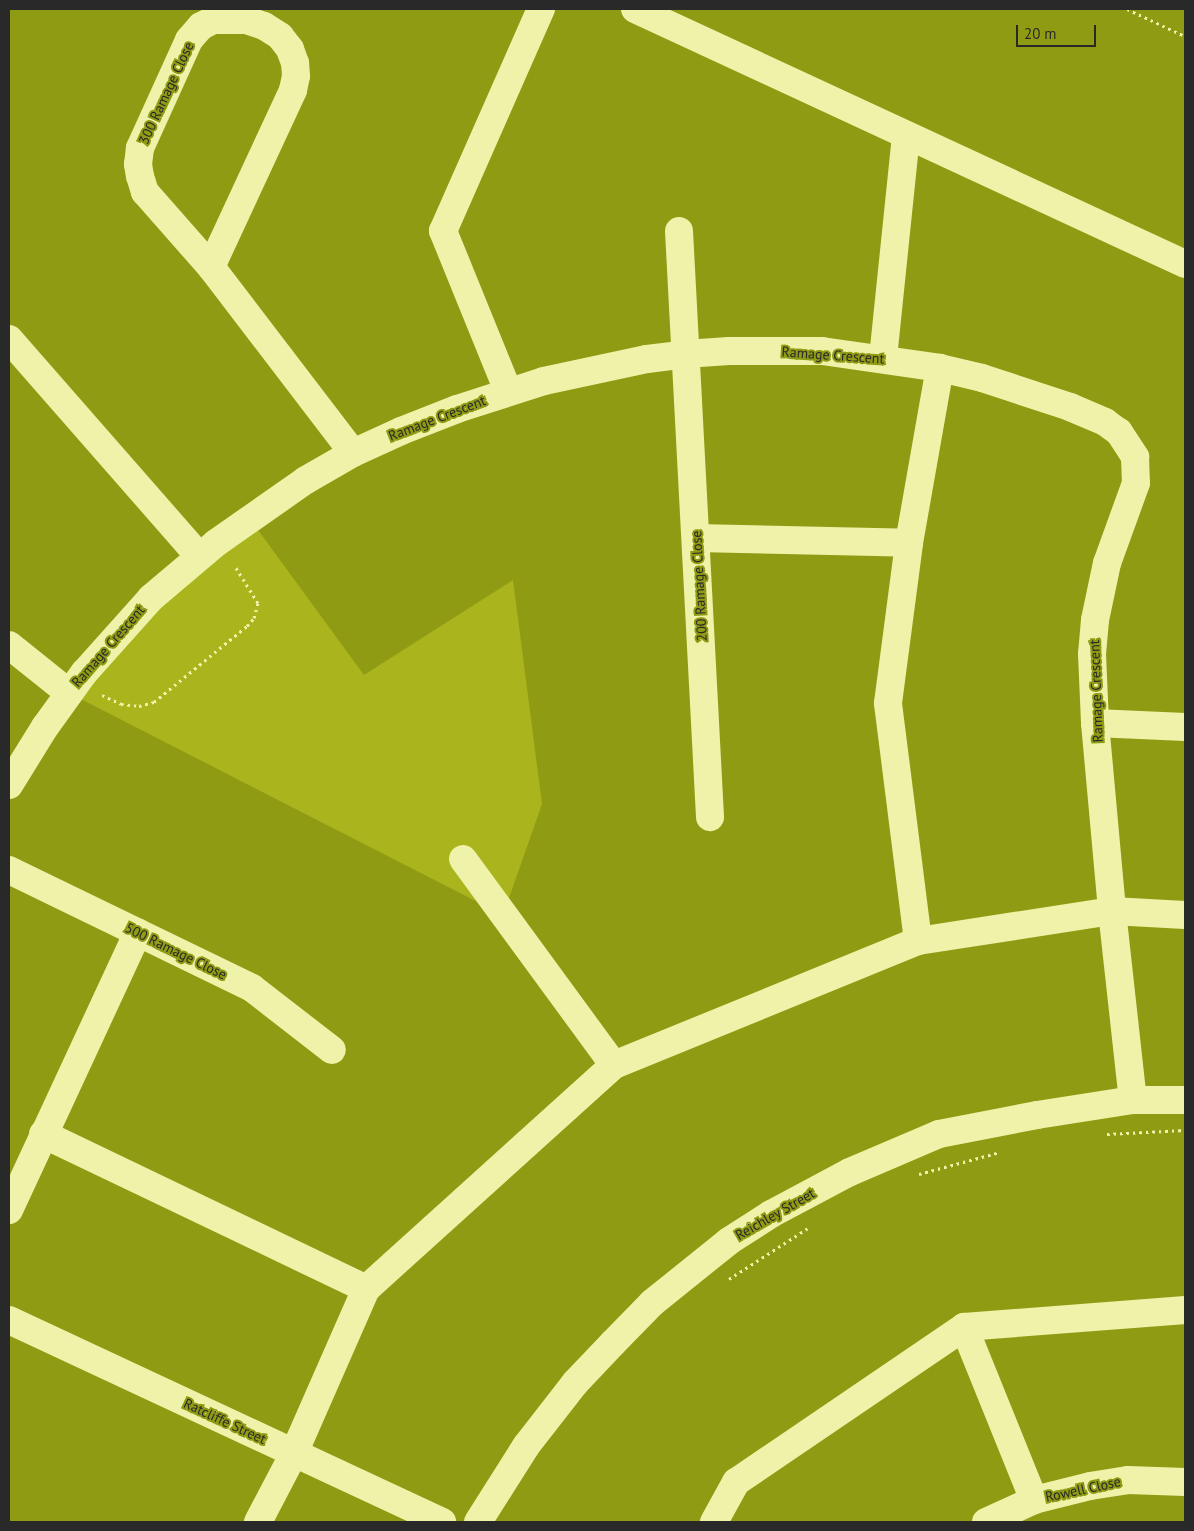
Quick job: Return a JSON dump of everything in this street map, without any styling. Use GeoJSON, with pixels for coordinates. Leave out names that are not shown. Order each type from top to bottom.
{"type":"FeatureCollection","features":[{"type":"Feature","properties":{"kind":"street"},"geometry":{"type":"LineString","coordinates":[[508,392],[443,231],[541,9]]}},
{"type":"Feature","properties":{"kind":"street"},"geometry":{"type":"LineString","coordinates":[[635,9],[1185,264]]}},
{"type":"Feature","properties":{"kind":"street","name":"300 Ramage Close"},"geometry":{"type":"LineString","coordinates":[[211,268],[293,90],[296,76],[295,63],[290,48],[280,36],[264,26],[247,20],[213,20],[201,26],[181,54],[140,148],[138,164],[145,192],[211,268],[353,453]]}},
{"type":"Feature","properties":{"kind":"street"},"geometry":{"type":"LineString","coordinates":[[883,358],[906,135]]}},
{"type":"Feature","properties":{"kind":"street","name":"200 Ramage Close"},"geometry":{"type":"LineString","coordinates":[[679,231],[684,354],[696,538],[710,817]]}},
{"type":"Feature","properties":{"kind":"street"},"geometry":{"type":"LineString","coordinates":[[9,339],[199,556]]}},
{"type":"Feature","properties":{"kind":"street","name":"Ramage Crescent"},"geometry":{"type":"LineString","coordinates":[[9,785],[69,693],[150,598],[199,556],[306,480],[353,453],[400,431],[508,392],[610,366],[684,354],[729,351],[822,351],[883,358],[940,368],[1023,391],[1105,422],[1120,432],[1135,457],[1136,483],[1107,563],[1095,620],[1092,654],[1095,723],[1112,911],[1133,1100]]}},
{"type":"Feature","properties":{"kind":"street"},"geometry":{"type":"LineString","coordinates":[[918,941],[888,703],[910,544],[940,368]]}},
{"type":"Feature","properties":{"kind":"street"},"geometry":{"type":"LineString","coordinates":[[696,538],[910,544]]}},
{"type":"Feature","properties":{"kind":"street"},"geometry":{"type":"LineString","coordinates":[[9,645],[69,693]]}},
{"type":"Feature","properties":{"kind":"street"},"geometry":{"type":"LineString","coordinates":[[1095,723],[1185,727]]}},
{"type":"Feature","properties":{"kind":"street"},"geometry":{"type":"LineString","coordinates":[[463,859],[614,1066]]}},
{"type":"Feature","properties":{"kind":"street","name":"500 Ramage Close"},"geometry":{"type":"LineString","coordinates":[[9,870],[252,988],[332,1050]]}},
{"type":"Feature","properties":{"kind":"street"},"geometry":{"type":"LineString","coordinates":[[258,1522],[294,1453],[366,1289],[614,1066],[918,941],[1112,911],[1185,916]]}},
{"type":"Feature","properties":{"kind":"street"},"geometry":{"type":"LineString","coordinates":[[9,1210],[42,1134],[138,932]]}},
{"type":"Feature","properties":{"kind":"street","name":"Reichley Street"},"geometry":{"type":"LineString","coordinates":[[478,1522],[526,1446],[575,1383],[606,1350],[652,1303],[729,1241],[770,1214],[850,1172],[939,1134],[1037,1115],[1133,1100],[1185,1100]]}},
{"type":"Feature","properties":{"kind":"street"},"geometry":{"type":"LineString","coordinates":[[42,1134],[366,1289]]}},
{"type":"Feature","properties":{"kind":"street"},"geometry":{"type":"LineString","coordinates":[[714,1522],[736,1482],[964,1327],[1185,1310]]}},
{"type":"Feature","properties":{"kind":"street","name":"Ratcliffe Street"},"geometry":{"type":"LineString","coordinates":[[9,1320],[442,1522]]}},
{"type":"Feature","properties":{"kind":"street"},"geometry":{"type":"LineString","coordinates":[[964,1327],[1034,1500]]}},
{"type":"Feature","properties":{"kind":"street","name":"Rowell Close"},"geometry":{"type":"LineString","coordinates":[[986,1522],[1034,1500],[1128,1480],[1185,1482]]}},
{"type":"Feature","properties":{"kind":"path"},"geometry":{"type":"LineString","coordinates":[[1127,9],[1185,36]]}},
{"type":"Feature","properties":{"kind":"path"},"geometry":{"type":"LineString","coordinates":[[101,695],[121,704],[139,706],[154,702],[247,626],[254,618],[258,603],[235,566]]}},
{"type":"Feature","properties":{"kind":"path"},"geometry":{"type":"LineString","coordinates":[[1105,1134],[1185,1130]]}},
{"type":"Feature","properties":{"kind":"path"},"geometry":{"type":"LineString","coordinates":[[914,1176],[1002,1152]]}},
{"type":"Feature","properties":{"kind":"path"},"geometry":{"type":"LineString","coordinates":[[720,1284],[810,1226]]}},
{"type":"Feature","properties":{"kind":"shaded area"},"geometry":{"type":"Polygon","coordinates":[[[250,519],[364,675],[513,580],[542,804],[503,915],[69,693],[250,519]]]}}]}
